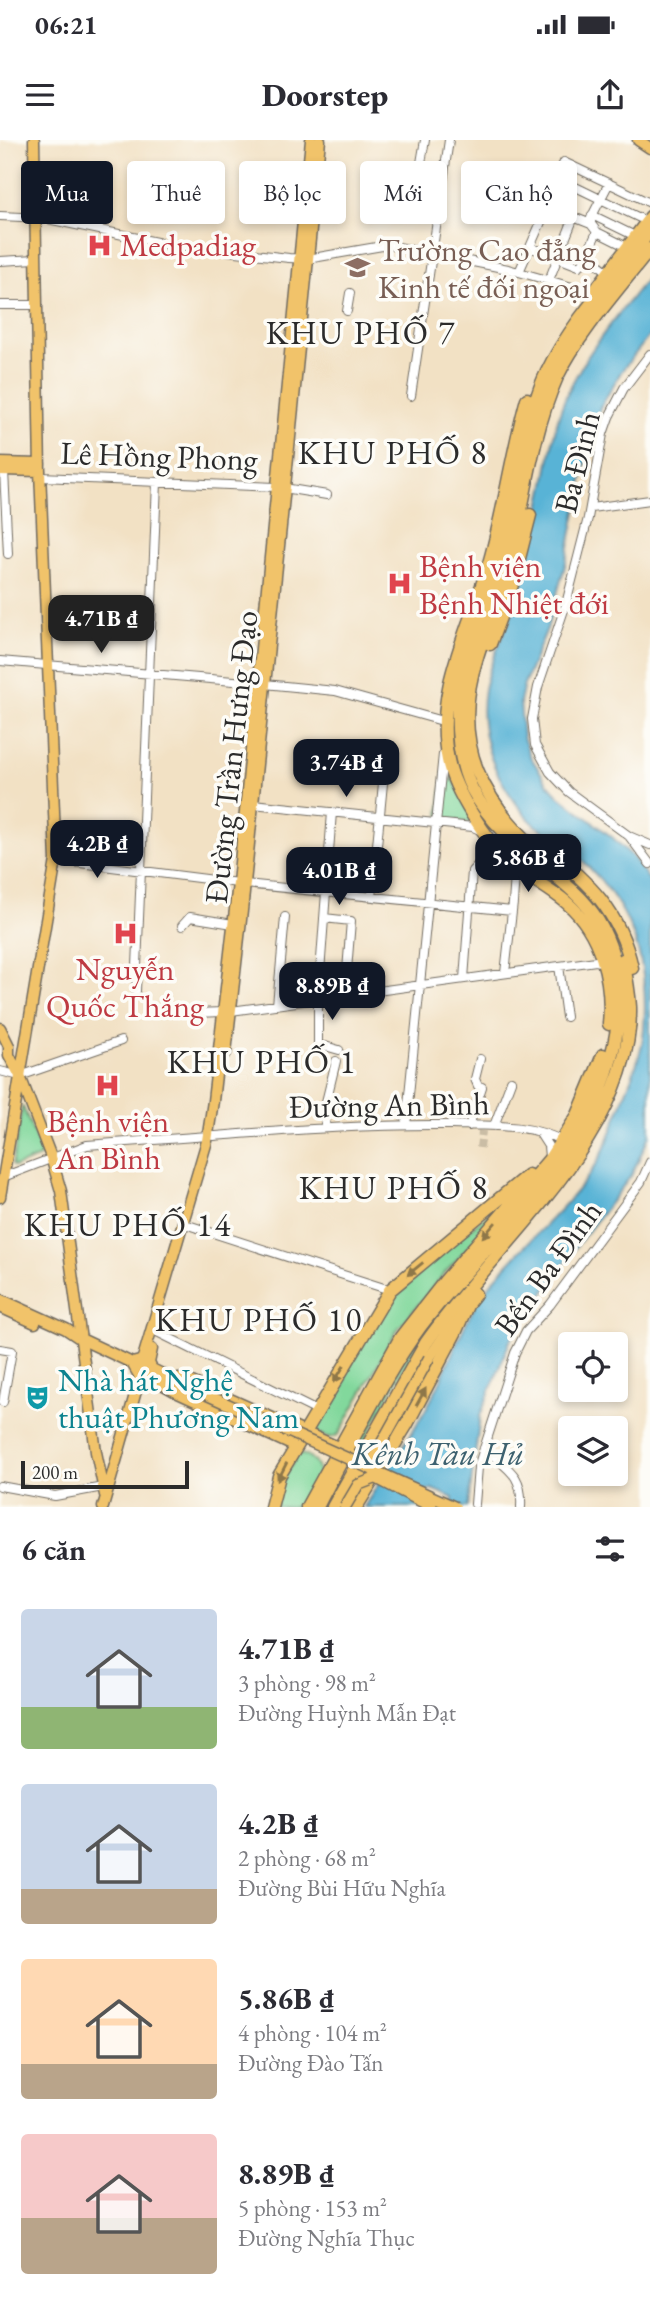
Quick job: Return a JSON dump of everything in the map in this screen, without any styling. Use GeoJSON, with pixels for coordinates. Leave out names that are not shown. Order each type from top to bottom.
{"type":"FeatureCollection","features":[{"type":"Feature","properties":{"kind":"highway"},"geometry":{"type":"LineString","coordinates":[[271,1507],[279,1476],[390,1290],[531,1173],[574,1142],[600,1115],[626,1044],[630,1007],[623,960],[612,930],[597,905],[575,882],[520,836],[486,792],[461,722],[459,684],[462,668],[500,561],[521,461],[546,373],[569,334],[649,223]]}},
{"type":"Feature","properties":{"kind":"highway"},"geometry":{"type":"LineString","coordinates":[[461,722],[473,669],[505,580],[540,427],[551,392],[574,348],[650,249]]}},
{"type":"Feature","properties":{"kind":"highway"},"geometry":{"type":"LineString","coordinates":[[359,1502],[430,1382],[468,1303],[553,1200],[606,1043],[610,998],[587,926],[575,910],[517,870],[495,848],[466,803],[452,775],[445,737],[461,722],[506,603],[520,559],[553,407],[559,391],[585,345],[650,260]]}},
{"type":"Feature","properties":{"kind":"highway"},"geometry":{"type":"LineString","coordinates":[[333,1507],[426,1343],[548,1195],[604,1080],[614,1045],[619,998],[614,957],[598,920],[585,903],[512,841],[487,812],[472,789],[465,772],[455,662],[491,557],[515,441],[528,396],[551,350],[588,293]]}},
{"type":"Feature","properties":{"kind":"highway"},"geometry":{"type":"LineString","coordinates":[[307,1507],[421,1326],[527,1207],[574,1142]]}},
{"type":"Feature","properties":{"kind":"highway"},"geometry":{"type":"LineString","coordinates":[[317,1507],[342,1449],[405,1331],[547,1164]]}},
{"type":"Feature","properties":{"kind":"highway"},"geometry":{"type":"LineString","coordinates":[[489,1275],[502,1249]]}},
{"type":"Feature","properties":{"kind":"main road"},"geometry":{"type":"LineString","coordinates":[[34,140],[35,161]]}},
{"type":"Feature","properties":{"kind":"main road","name":"Đường Trần Hưng Đạo"},"geometry":{"type":"LineString","coordinates":[[310,161],[311,140]]}},
{"type":"Feature","properties":{"kind":"main road","name":"Đường Trần Hưng Đạo"},"geometry":{"type":"LineString","coordinates":[[316,161],[320,140]]}},
{"type":"Feature","properties":{"kind":"main road"},"geometry":{"type":"LineString","coordinates":[[638,140],[650,148]]}},
{"type":"Feature","properties":{"kind":"main road"},"geometry":{"type":"LineString","coordinates":[[588,293],[649,223]]}},
{"type":"Feature","properties":{"kind":"main road"},"geometry":{"type":"LineString","coordinates":[[0,1196],[56,860],[40,471],[36,224]]}},
{"type":"Feature","properties":{"kind":"main road","name":"Đường Trần Hưng Đạo"},"geometry":{"type":"LineString","coordinates":[[132,1363],[143,1358],[211,1136],[241,883],[306,224]]}},
{"type":"Feature","properties":{"kind":"main road","name":"Lê Hồng Phong"},"geometry":{"type":"LineString","coordinates":[[1,468],[40,471]]}},
{"type":"Feature","properties":{"kind":"main road","name":"Đường Trần Hưng Đạo"},"geometry":{"type":"LineString","coordinates":[[227,1011],[233,924],[241,883]]}},
{"type":"Feature","properties":{"kind":"main road"},"geometry":{"type":"LineString","coordinates":[[0,1028],[9,1046],[4,1053],[20,1076],[51,1157],[66,1219],[103,1497]]}},
{"type":"Feature","properties":{"kind":"main road","name":"Đường Trần Hưng Đạo"},"geometry":{"type":"LineString","coordinates":[[152,1369],[149,1360],[185,1224]]}},
{"type":"Feature","properties":{"kind":"main road"},"geometry":{"type":"LineString","coordinates":[[0,1299],[132,1363],[152,1369],[177,1385],[455,1507]]}},
{"type":"Feature","properties":{"kind":"main road"},"geometry":{"type":"LineString","coordinates":[[432,1507],[377,1475],[373,1460],[429,1357],[468,1303]]}},
{"type":"Feature","properties":{"kind":"main road"},"geometry":{"type":"LineString","coordinates":[[0,1307],[67,1336],[81,1339]]}},
{"type":"Feature","properties":{"kind":"main road"},"geometry":{"type":"LineString","coordinates":[[103,1497],[139,1380],[139,1372],[132,1363]]}},
{"type":"Feature","properties":{"kind":"main road"},"geometry":{"type":"LineString","coordinates":[[139,1380],[147,1377],[177,1385]]}},
{"type":"Feature","properties":{"kind":"main road"},"geometry":{"type":"LineString","coordinates":[[177,1385],[185,1379],[342,1449],[354,1458],[358,1465],[363,1484],[359,1502]]}},
{"type":"Feature","properties":{"kind":"main road"},"geometry":{"type":"LineString","coordinates":[[177,1385],[178,1393],[296,1447]]}},
{"type":"Feature","properties":{"kind":"main road"},"geometry":{"type":"LineString","coordinates":[[282,1440],[290,1425]]}},
{"type":"Feature","properties":{"kind":"main road"},"geometry":{"type":"LineString","coordinates":[[97,1457],[105,1462],[117,1458]]}},
{"type":"Feature","properties":{"kind":"main road"},"geometry":{"type":"LineString","coordinates":[[345,1507],[358,1485],[377,1475]]}},
{"type":"Feature","properties":{"kind":"street"},"geometry":{"type":"LineString","coordinates":[[421,161],[425,140]]}},
{"type":"Feature","properties":{"kind":"street"},"geometry":{"type":"LineString","coordinates":[[411,396],[449,140]]}},
{"type":"Feature","properties":{"kind":"street"},"geometry":{"type":"LineString","coordinates":[[577,168],[650,203]]}},
{"type":"Feature","properties":{"kind":"street"},"geometry":{"type":"LineString","coordinates":[[609,183],[591,220],[597,232],[627,247]]}},
{"type":"Feature","properties":{"kind":"street"},"geometry":{"type":"LineString","coordinates":[[577,187],[649,223]]}},
{"type":"Feature","properties":{"kind":"street"},"geometry":{"type":"LineString","coordinates":[[0,216],[21,217]]}},
{"type":"Feature","properties":{"kind":"street"},"geometry":{"type":"LineString","coordinates":[[577,218],[635,236]]}},
{"type":"Feature","properties":{"kind":"street"},"geometry":{"type":"LineString","coordinates":[[70,224],[166,244],[303,259],[383,245],[432,252],[519,272],[588,293]]}},
{"type":"Feature","properties":{"kind":"street"},"geometry":{"type":"LineString","coordinates":[[519,272],[540,224]]}},
{"type":"Feature","properties":{"kind":"street"},"geometry":{"type":"LineString","coordinates":[[549,280],[571,224]]}},
{"type":"Feature","properties":{"kind":"street"},"geometry":{"type":"LineString","coordinates":[[530,247],[579,266],[597,232]]}},
{"type":"Feature","properties":{"kind":"street"},"geometry":{"type":"LineString","coordinates":[[585,258],[608,272]]}},
{"type":"Feature","properties":{"kind":"street"},"geometry":{"type":"LineString","coordinates":[[0,261],[36,260]]}},
{"type":"Feature","properties":{"kind":"street"},"geometry":{"type":"LineString","coordinates":[[347,311],[350,293]]}},
{"type":"Feature","properties":{"kind":"street"},"geometry":{"type":"LineString","coordinates":[[0,305],[37,304]]}},
{"type":"Feature","properties":{"kind":"street","name":"Ba Đình"},"geometry":{"type":"LineString","coordinates":[[650,354],[624,388],[609,417],[600,446],[591,508],[566,604],[538,687],[532,719],[535,746],[550,772],[569,792],[629,836],[650,845]]}},
{"type":"Feature","properties":{"kind":"street"},"geometry":{"type":"LineString","coordinates":[[1,468],[8,554]]}},
{"type":"Feature","properties":{"kind":"street","name":"Lê Hồng Phong"},"geometry":{"type":"LineString","coordinates":[[40,471],[157,482],[280,488],[327,495]]}},
{"type":"Feature","properties":{"kind":"street"},"geometry":{"type":"LineString","coordinates":[[136,990],[157,482]]}},
{"type":"Feature","properties":{"kind":"street"},"geometry":{"type":"LineString","coordinates":[[591,508],[650,499]]}},
{"type":"Feature","properties":{"kind":"street"},"geometry":{"type":"LineString","coordinates":[[0,661],[335,691],[461,722]]}},
{"type":"Feature","properties":{"kind":"street"},"geometry":{"type":"LineString","coordinates":[[406,1125],[445,737]]}},
{"type":"Feature","properties":{"kind":"street"},"geometry":{"type":"LineString","coordinates":[[372,897],[386,752]]}},
{"type":"Feature","properties":{"kind":"street"},"geometry":{"type":"LineString","coordinates":[[249,804],[436,822],[473,827],[485,832]]}},
{"type":"Feature","properties":{"kind":"street"},"geometry":{"type":"LineString","coordinates":[[332,812],[318,999],[318,1045],[339,1051]]}},
{"type":"Feature","properties":{"kind":"street","name":"Ba Đình"},"geometry":{"type":"LineString","coordinates":[[629,836],[650,864]]}},
{"type":"Feature","properties":{"kind":"street"},"geometry":{"type":"LineString","coordinates":[[464,979],[472,871],[495,848]]}},
{"type":"Feature","properties":{"kind":"street"},"geometry":{"type":"LineString","coordinates":[[56,860],[512,912]]}},
{"type":"Feature","properties":{"kind":"street"},"geometry":{"type":"LineString","coordinates":[[505,973],[517,870]]}},
{"type":"Feature","properties":{"kind":"street"},"geometry":{"type":"LineString","coordinates":[[182,926],[190,917],[233,924]]}},
{"type":"Feature","properties":{"kind":"street"},"geometry":{"type":"LineString","coordinates":[[276,1005],[285,917]]}},
{"type":"Feature","properties":{"kind":"street"},"geometry":{"type":"LineString","coordinates":[[324,919],[351,921],[345,995]]}},
{"type":"Feature","properties":{"kind":"street"},"geometry":{"type":"LineString","coordinates":[[196,1013],[276,1005],[600,960]]}},
{"type":"Feature","properties":{"kind":"street"},"geometry":{"type":"LineString","coordinates":[[559,967],[566,1017]]}},
{"type":"Feature","properties":{"kind":"street"},"geometry":{"type":"LineString","coordinates":[[0,1071],[20,1076],[121,1041]]}},
{"type":"Feature","properties":{"kind":"street"},"geometry":{"type":"LineString","coordinates":[[469,1126],[482,1087],[478,1086],[475,1079],[480,1059]]}},
{"type":"Feature","properties":{"kind":"street"},"geometry":{"type":"LineString","coordinates":[[325,1128],[327,1102],[336,1061]]}},
{"type":"Feature","properties":{"kind":"street"},"geometry":{"type":"LineString","coordinates":[[494,1126],[511,1081]]}},
{"type":"Feature","properties":{"kind":"street","name":"Đường An Bình"},"geometry":{"type":"LineString","coordinates":[[4,1177],[87,1144],[325,1128],[494,1126],[539,1132],[574,1142]]}},
{"type":"Feature","properties":{"kind":"street"},"geometry":{"type":"LineString","coordinates":[[539,1132],[548,1146],[547,1164]]}},
{"type":"Feature","properties":{"kind":"street","name":"Bến Ba Đình"},"geometry":{"type":"LineString","coordinates":[[475,1504],[478,1467],[523,1336],[646,1184],[650,1162]]}},
{"type":"Feature","properties":{"kind":"street"},"geometry":{"type":"LineString","coordinates":[[185,1224],[390,1290]]}},
{"type":"Feature","properties":{"kind":"street"},"geometry":{"type":"LineString","coordinates":[[157,1332],[317,1411]]}},
{"type":"Feature","properties":{"kind":"street"},"geometry":{"type":"LineString","coordinates":[[0,1349],[12,1351],[3,1402]]}},
{"type":"Feature","properties":{"kind":"street"},"geometry":{"type":"LineString","coordinates":[[484,1448],[518,1478],[522,1494],[521,1507]]}},
{"type":"Feature","properties":{"kind":"street"},"geometry":{"type":"LineString","coordinates":[[0,1486],[55,1496],[103,1497]]}},
{"type":"Feature","properties":{"kind":"green space"},"geometry":{"type":"Polygon","coordinates":[[[445,763],[476,823],[443,820],[439,815],[445,763]]]}},
{"type":"Feature","properties":{"kind":"green space"},"geometry":{"type":"Polygon","coordinates":[[[22,1107],[42,1154],[15,1167],[12,1165],[22,1107]]]}},
{"type":"Feature","properties":{"kind":"green space"},"geometry":{"type":"Polygon","coordinates":[[[528,1181],[397,1330],[339,1434],[329,1437],[317,1432],[314,1429],[315,1423],[391,1294],[528,1181]]]}},
{"type":"Feature","properties":{"kind":"green space"},"geometry":{"type":"Polygon","coordinates":[[[468,1276],[470,1278],[432,1324],[412,1355],[359,1451],[353,1448],[424,1328],[468,1276]]]}},
{"type":"Feature","properties":{"kind":"green space"},"geometry":{"type":"Polygon","coordinates":[[[300,1454],[313,1460],[319,1473],[301,1507],[275,1507],[280,1487],[296,1456],[300,1454]]]}},
{"type":"Feature","properties":{"kind":"water","name":"Kênh Tàu Hủ"},"geometry":{"type":"Polygon","coordinates":[[[650,274],[650,335],[621,372],[600,408],[586,461],[566,562],[547,629],[524,684],[520,702],[523,737],[530,756],[548,784],[632,856],[650,881],[650,1135],[631,1176],[576,1247],[510,1341],[480,1416],[468,1507],[452,1507],[453,1498],[432,1489],[427,1491],[420,1507],[364,1507],[427,1407],[477,1303],[506,1266],[570,1200],[597,1163],[634,1072],[641,1047],[645,1001],[643,975],[631,929],[620,907],[589,868],[569,849],[534,824],[511,796],[491,757],[482,712],[487,676],[517,602],[524,577],[556,427],[564,402],[577,374],[596,344],[650,274]]]}},
{"type":"Feature","properties":{"kind":"tunnel"},"geometry":{"type":"LineString","coordinates":[[480,1148],[482,1131]]}},
{"type":"Feature","properties":{"kind":"place","name":"Medpadiag"},"geometry":{"type":"Point","coordinates":[100,245]}},
{"type":"Feature","properties":{"kind":"place","name":"Trường Cao đẳng Kinh tế đối ngoại"},"geometry":{"type":"Point","coordinates":[358,268]}},
{"type":"Feature","properties":{"kind":"place","name":"Bệnh viện Bệnh Nhiệt đới"},"geometry":{"type":"Point","coordinates":[399,584]}},
{"type":"Feature","properties":{"kind":"place","name":"Nguyễn Quốc Thắng"},"geometry":{"type":"Point","coordinates":[125,933]}},
{"type":"Feature","properties":{"kind":"place","name":"Bệnh viện An Bình"},"geometry":{"type":"Point","coordinates":[108,1085]}},
{"type":"Feature","properties":{"kind":"place","name":"Nhà hát Nghệ thuật Phương Nam"},"geometry":{"type":"Point","coordinates":[38,1398]}},
{"type":"Feature","properties":{"kind":"district","name":"KHU PHỐ 7"},"geometry":{"type":"Point","coordinates":[361,332]}},
{"type":"Feature","properties":{"kind":"district","name":"KHU PHỐ 8"},"geometry":{"type":"Point","coordinates":[393,452]}},
{"type":"Feature","properties":{"kind":"district","name":"KHU PHỐ 1"},"geometry":{"type":"Point","coordinates":[262,1061]}},
{"type":"Feature","properties":{"kind":"district","name":"KHU PHỐ 8"},"geometry":{"type":"Point","coordinates":[394,1187]}},
{"type":"Feature","properties":{"kind":"district","name":"KHU PHỐ 14"},"geometry":{"type":"Point","coordinates":[128,1224]}},
{"type":"Feature","properties":{"kind":"district","name":"KHU PHỐ 10"},"geometry":{"type":"Point","coordinates":[259,1319]}}]}
